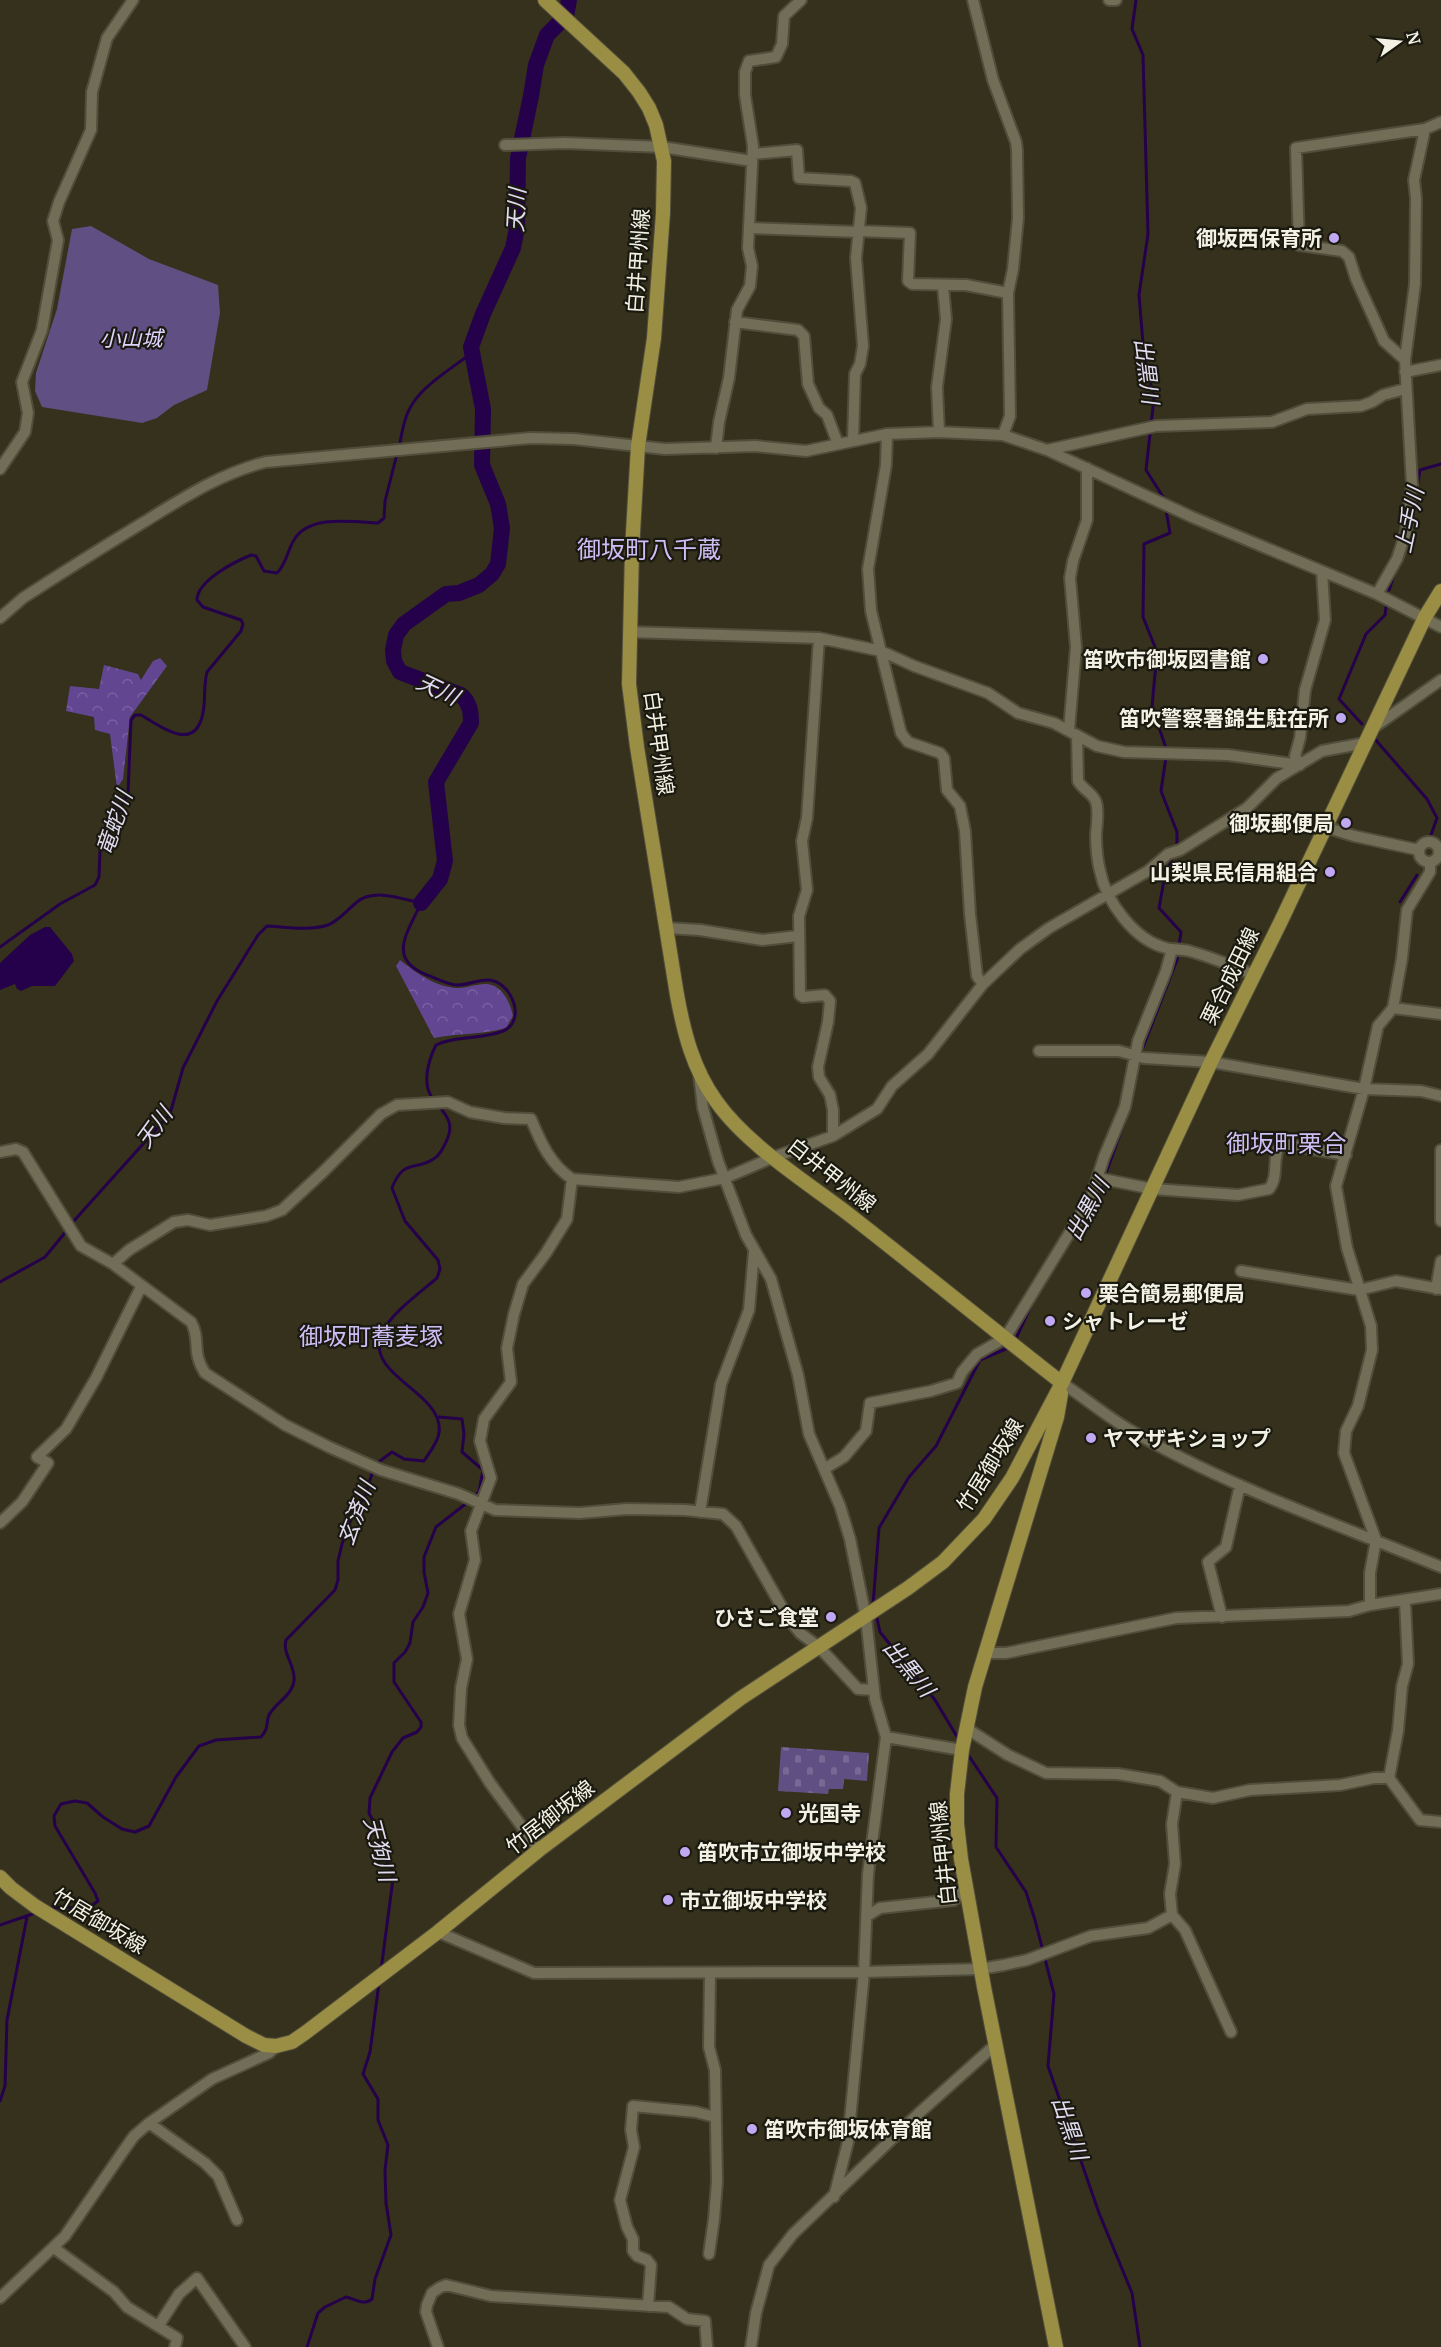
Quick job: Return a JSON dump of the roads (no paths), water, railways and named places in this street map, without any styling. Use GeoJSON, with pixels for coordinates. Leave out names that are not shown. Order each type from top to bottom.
{"type":"FeatureCollection","features":[{"type":"Feature","properties":{"kind":"main road","name":"白井甲州線"},"geometry":{"type":"LineString","coordinates":[[548,2],[624,73],[639,92],[650,108],[664,161],[663,213],[654,338],[638,446],[629,684],[682,1023],[699,1073],[725,1113],[774,1157],[1062,1383],[1057,1417],[975,1687],[964,1738],[957,1794],[957,1824],[980,1969],[1056,2347]]}},
{"type":"Feature","properties":{"kind":"main road","name":"栗合成田線"},"geometry":{"type":"LineString","coordinates":[[1062,1383],[1211,1062],[1425,617],[1441,591]]}},
{"type":"Feature","properties":{"kind":"main road","name":"竹居御坂線"},"geometry":{"type":"LineString","coordinates":[[0,1877],[10,1888],[40,1910],[246,2036],[264,2044],[276,2046],[292,2042],[741,1698],[872,1613],[943,1562],[984,1519],[1012,1478],[1062,1383]]}},
{"type":"Feature","properties":{"kind":"street"},"geometry":{"type":"LineString","coordinates":[[0,470],[25,432],[28,413],[22,382],[42,330],[58,240],[53,221],[91,130],[92,92],[107,38],[133,0]]}},
{"type":"Feature","properties":{"kind":"street"},"geometry":{"type":"LineString","coordinates":[[716,448],[729,378],[737,310],[750,286],[752,266],[748,248],[752,158],[745,72],[749,61],[776,57],[782,44],[784,16],[801,0]]}},
{"type":"Feature","properties":{"kind":"street"},"geometry":{"type":"LineString","coordinates":[[973,0],[993,80],[1016,142],[1018,218],[1008,293],[1010,416],[1003,435]]}},
{"type":"Feature","properties":{"kind":"street"},"geometry":{"type":"LineString","coordinates":[[1109,0],[1116,0]]}},
{"type":"Feature","properties":{"kind":"street"},"geometry":{"type":"LineString","coordinates":[[1405,360],[1384,341],[1356,279],[1349,257],[1342,251],[1299,245],[1296,148],[1425,129],[1441,122]]}},
{"type":"Feature","properties":{"kind":"street"},"geometry":{"type":"LineString","coordinates":[[1377,594],[1397,559],[1403,541],[1412,485],[1405,360],[1415,284],[1414,180],[1425,129]]}},
{"type":"Feature","properties":{"kind":"street"},"geometry":{"type":"LineString","coordinates":[[505,145],[565,143],[662,147],[752,158],[798,150],[799,178],[855,183],[861,208],[856,258],[863,346],[860,364],[855,374],[853,440]]}},
{"type":"Feature","properties":{"kind":"street"},"geometry":{"type":"LineString","coordinates":[[749,228],[910,233],[909,281],[912,284],[966,285],[1008,293]]}},
{"type":"Feature","properties":{"kind":"street"},"geometry":{"type":"LineString","coordinates":[[939,432],[936,387],[946,319],[943,286]]}},
{"type":"Feature","properties":{"kind":"street"},"geometry":{"type":"LineString","coordinates":[[735,322],[798,330],[804,336],[808,384],[819,408],[827,416],[838,444]]}},
{"type":"Feature","properties":{"kind":"street"},"geometry":{"type":"LineString","coordinates":[[1405,372],[1441,365]]}},
{"type":"Feature","properties":{"kind":"street"},"geometry":{"type":"LineString","coordinates":[[1047,450],[1151,427],[1272,422],[1307,409],[1361,406],[1383,395],[1405,389]]}},
{"type":"Feature","properties":{"kind":"street"},"geometry":{"type":"LineString","coordinates":[[0,618],[23,598],[217,478],[266,462],[531,438],[574,439],[664,449],[755,446],[806,452],[887,434],[939,432],[1003,435],[1047,450],[1172,507],[1377,594],[1441,627]]}},
{"type":"Feature","properties":{"kind":"street"},"geometry":{"type":"LineString","coordinates":[[887,434],[886,465],[868,569],[871,611],[889,680],[896,723],[908,742],[940,753],[945,758],[947,790],[960,806],[965,831],[970,914],[977,976],[983,984]]}},
{"type":"Feature","properties":{"kind":"street"},"geometry":{"type":"LineString","coordinates":[[1087,468],[1087,520],[1072,561],[1071,578],[1076,647],[1073,732],[1078,781],[1081,787],[1095,798],[1097,806],[1096,838],[1099,869],[1106,895],[1115,909],[1146,939],[1165,948],[1185,950],[1254,975]]}},
{"type":"Feature","properties":{"kind":"street"},"geometry":{"type":"LineString","coordinates":[[1300,765],[1295,756],[1300,738],[1302,704],[1325,620],[1322,572]]}},
{"type":"Feature","properties":{"kind":"street"},"geometry":{"type":"LineString","coordinates":[[630,632],[819,638],[881,651],[914,666],[988,693],[1018,713],[1054,723],[1107,750],[1228,755],[1300,765]]}},
{"type":"Feature","properties":{"kind":"street"},"geometry":{"type":"LineString","coordinates":[[819,638],[807,819],[802,841],[807,890],[799,916],[798,936],[800,995],[803,997],[825,995],[830,1001],[818,1067],[819,1077],[830,1095],[833,1110],[833,1136]]}},
{"type":"Feature","properties":{"kind":"street"},"geometry":{"type":"LineString","coordinates":[[1372,728],[1441,680]]}},
{"type":"Feature","properties":{"kind":"street"},"geometry":{"type":"LineString","coordinates":[[113,1264],[129,1250],[174,1222],[188,1220],[210,1225],[266,1216],[282,1210],[381,1114],[397,1105],[448,1102],[470,1112],[504,1118],[531,1119],[547,1155],[561,1172],[572,1179],[679,1187],[725,1178],[774,1157],[833,1136],[877,1110],[892,1086],[928,1054],[983,984],[1020,950],[1049,928],[1148,871],[1169,854],[1180,850],[1247,808],[1277,778],[1322,751],[1365,743]]}},
{"type":"Feature","properties":{"kind":"street"},"geometry":{"type":"LineString","coordinates":[[1326,827],[1354,836],[1419,850]]}},
{"type":"Feature","properties":{"kind":"street"},"geometry":{"type":"LineString","coordinates":[[1425,842],[1432,842],[1438,846],[1438,856],[1430,862],[1421,859],[1419,850],[1425,842]]}},
{"type":"Feature","properties":{"kind":"street"},"geometry":{"type":"LineString","coordinates":[[1370,1605],[1370,1573],[1376,1540],[1344,1453],[1346,1431],[1358,1406],[1372,1350],[1371,1326],[1347,1248],[1336,1186],[1364,1089],[1378,1026],[1393,1008],[1402,958],[1407,910],[1430,872],[1430,862]]}},
{"type":"Feature","properties":{"kind":"street"},"geometry":{"type":"LineString","coordinates":[[667,928],[700,930],[762,940],[798,936]]}},
{"type":"Feature","properties":{"kind":"street"},"geometry":{"type":"LineString","coordinates":[[824,1469],[844,1457],[866,1431],[870,1403],[931,1391],[957,1383],[962,1372],[978,1354],[1010,1342],[1087,1206],[1125,1107],[1139,1057],[1138,1041],[1166,971],[1172,949]]}},
{"type":"Feature","properties":{"kind":"street"},"geometry":{"type":"LineString","coordinates":[[1393,1008],[1441,1014]]}},
{"type":"Feature","properties":{"kind":"street"},"geometry":{"type":"LineString","coordinates":[[1040,1051],[1119,1051],[1139,1057],[1211,1062],[1364,1089],[1421,1091],[1441,1096]]}},
{"type":"Feature","properties":{"kind":"street"},"geometry":{"type":"LineString","coordinates":[[699,1073],[706,1122],[718,1161],[754,1252],[771,1279],[798,1375],[810,1434],[840,1506],[872,1613],[874,1690],[886,1737],[868,1874],[864,1972],[848,2142],[834,2197]]}},
{"type":"Feature","properties":{"kind":"street"},"geometry":{"type":"LineString","coordinates":[[1098,1178],[1153,1189],[1238,1195],[1269,1189],[1274,1183],[1275,1153],[1279,1146],[1289,1145],[1346,1155]]}},
{"type":"Feature","properties":{"kind":"street"},"geometry":{"type":"LineString","coordinates":[[0,1152],[16,1149],[22,1152],[81,1246],[113,1264],[191,1322],[196,1331],[195,1349],[199,1364],[206,1373],[285,1425],[380,1469],[464,1496],[495,1510],[580,1513],[627,1509],[723,1514],[736,1526],[788,1618],[800,1633],[819,1647],[858,1689],[874,1690]]}},
{"type":"Feature","properties":{"kind":"street"},"geometry":{"type":"LineString","coordinates":[[1441,1150],[1441,1221]]}},
{"type":"Feature","properties":{"kind":"street"},"geometry":{"type":"LineString","coordinates":[[540,1850],[490,1783],[462,1738],[459,1725],[460,1688],[467,1659],[459,1614],[475,1560],[471,1532],[479,1503],[491,1478],[480,1441],[484,1419],[511,1382],[507,1348],[514,1314],[524,1284],[567,1219],[572,1179]]}},
{"type":"Feature","properties":{"kind":"street"},"geometry":{"type":"LineString","coordinates":[[700,1512],[722,1384],[749,1310],[754,1252]]}},
{"type":"Feature","properties":{"kind":"street"},"geometry":{"type":"LineString","coordinates":[[1241,1271],[1359,1290],[1396,1281],[1439,1289],[1441,1261]]}},
{"type":"Feature","properties":{"kind":"street"},"geometry":{"type":"LineString","coordinates":[[0,1523],[22,1502],[48,1463],[37,1457],[66,1429],[96,1378],[141,1287]]}},
{"type":"Feature","properties":{"kind":"street"},"geometry":{"type":"LineString","coordinates":[[1062,1383],[1128,1429],[1179,1457],[1240,1485],[1441,1567]]}},
{"type":"Feature","properties":{"kind":"street"},"geometry":{"type":"LineString","coordinates":[[1222,1617],[1208,1562],[1226,1547],[1240,1485]]}},
{"type":"Feature","properties":{"kind":"street"},"geometry":{"type":"LineString","coordinates":[[986,1653],[1006,1653],[1176,1618],[1349,1611],[1370,1605],[1441,1594]]}},
{"type":"Feature","properties":{"kind":"street"},"geometry":{"type":"LineString","coordinates":[[1405,1601],[1408,1664],[1402,1686],[1398,1731],[1389,1778],[1420,1820],[1441,1822]]}},
{"type":"Feature","properties":{"kind":"street"},"geometry":{"type":"LineString","coordinates":[[886,1737],[964,1738],[1046,1773],[1118,1774],[1160,1781],[1177,1792],[1213,1798],[1250,1790],[1340,1785],[1374,1778],[1389,1778]]}},
{"type":"Feature","properties":{"kind":"street"},"geometry":{"type":"LineString","coordinates":[[1177,1792],[1172,1824],[1175,1864],[1170,1894],[1172,1915],[1185,1930],[1231,2032]]}},
{"type":"Feature","properties":{"kind":"street"},"geometry":{"type":"LineString","coordinates":[[867,1916],[879,1908],[954,1900],[967,1887]]}},
{"type":"Feature","properties":{"kind":"street"},"geometry":{"type":"LineString","coordinates":[[438,1932],[534,1973],[864,1972],[980,1969],[1027,1960],[1090,1936],[1148,1928],[1172,1915]]}},
{"type":"Feature","properties":{"kind":"street"},"geometry":{"type":"LineString","coordinates":[[709,2254],[717,2182],[715,2070],[709,2047],[710,1974]]}},
{"type":"Feature","properties":{"kind":"street"},"geometry":{"type":"LineString","coordinates":[[751,2347],[756,2313],[769,2265],[793,2235],[918,2114],[995,2045]]}},
{"type":"Feature","properties":{"kind":"street"},"geometry":{"type":"LineString","coordinates":[[0,2298],[54,2248],[95,2195],[134,2136],[212,2079],[269,2053],[276,2046]]}},
{"type":"Feature","properties":{"kind":"street"},"geometry":{"type":"LineString","coordinates":[[648,2306],[651,2265],[633,2252],[633,2239],[627,2227],[620,2200],[634,2147],[631,2130],[633,2106],[696,2112],[715,2117]]}},
{"type":"Feature","properties":{"kind":"street"},"geometry":{"type":"LineString","coordinates":[[149,2123],[205,2163],[218,2176],[237,2220]]}},
{"type":"Feature","properties":{"kind":"street"},"geometry":{"type":"LineString","coordinates":[[54,2248],[114,2292],[127,2307],[177,2338],[175,2347]]}},
{"type":"Feature","properties":{"kind":"street"},"geometry":{"type":"LineString","coordinates":[[159,2325],[178,2294],[197,2278],[245,2347]]}},
{"type":"Feature","properties":{"kind":"street"},"geometry":{"type":"LineString","coordinates":[[438,2347],[426,2312],[427,2305],[432,2293],[447,2285],[491,2296],[669,2307],[687,2319],[705,2321],[707,2347]]}},
{"type":"Feature","properties":{"kind":"waterway","name":"天川"},"geometry":{"type":"LineString","coordinates":[[421,903],[440,879],[445,861],[436,782],[471,723],[471,715],[468,704],[461,695],[400,672],[394,661],[393,650],[396,635],[404,624],[446,594],[459,593],[479,585],[492,574],[498,564],[502,528],[498,504],[482,465],[483,409],[471,347],[483,314],[513,248],[517,228],[518,158],[536,65],[547,35],[566,16],[569,0]]}},
{"type":"Feature","properties":{"kind":"waterway","name":"出黒川"},"geometry":{"type":"LineString","coordinates":[[1136,0],[1132,29],[1143,55],[1148,234],[1139,295],[1144,356],[1154,398],[1146,470],[1165,500]]}},
{"type":"Feature","properties":{"kind":"waterway","name":"竜蛇川"},"geometry":{"type":"LineString","coordinates":[[399,448],[407,413],[418,396],[473,352]]}},
{"type":"Feature","properties":{"kind":"waterway","name":"竜蛇川"},"geometry":{"type":"LineString","coordinates":[[0,947],[60,904],[95,885],[99,877],[100,851],[128,793],[131,720],[135,715],[141,715],[180,734],[188,734],[195,730],[201,721],[207,672],[241,631],[243,624],[241,620],[203,607],[197,600],[203,586],[226,567],[251,555],[256,556],[264,571],[277,573],[294,540],[310,526],[333,521],[378,523],[384,518],[385,501],[397,454]]}},
{"type":"Feature","properties":{"kind":"waterway","name":"上手川"},"geometry":{"type":"LineString","coordinates":[[1413,512],[1420,470],[1441,464]]}},
{"type":"Feature","properties":{"kind":"waterway","name":"出黒川"},"geometry":{"type":"LineString","coordinates":[[1166,510],[1170,533],[1144,544],[1143,617],[1155,647],[1152,707],[1167,751]]}},
{"type":"Feature","properties":{"kind":"waterway","name":"上手川"},"geometry":{"type":"LineString","coordinates":[[1389,590],[1395,572]]}},
{"type":"Feature","properties":{"kind":"waterway","name":"上手川"},"geometry":{"type":"LineString","coordinates":[[1362,724],[1339,699],[1366,634],[1385,615],[1386,607]]}},
{"type":"Feature","properties":{"kind":"waterway","name":"上手川"},"geometry":{"type":"LineString","coordinates":[[1374,738],[1427,799],[1437,818],[1431,835]]}},
{"type":"Feature","properties":{"kind":"waterway","name":"出黒川"},"geometry":{"type":"LineString","coordinates":[[1166,757],[1161,791],[1177,832],[1177,849]]}},
{"type":"Feature","properties":{"kind":"waterway","name":"出黒川"},"geometry":{"type":"LineString","coordinates":[[1140,1055],[1177,960],[1181,932],[1159,908],[1165,875],[1174,855]]}},
{"type":"Feature","properties":{"kind":"waterway","name":"上手川"},"geometry":{"type":"LineString","coordinates":[[1400,902],[1417,875]]}},
{"type":"Feature","properties":{"kind":"waterway","name":"天川"},"geometry":{"type":"LineString","coordinates":[[72,1223],[170,1114],[183,1068],[217,1001],[258,935],[267,926],[321,927],[340,918],[357,902],[372,896],[388,896],[421,903],[406,934],[404,944],[407,961],[414,969],[450,984],[462,985],[489,980],[504,987],[514,1002],[514,1019],[510,1026],[495,1034],[452,1040],[436,1045],[427,1073],[428,1088],[434,1100]]}},
{"type":"Feature","properties":{"kind":"waterway","name":"玄済川"},"geometry":{"type":"LineString","coordinates":[[376,1464],[392,1452],[404,1459],[424,1461],[439,1433],[437,1419],[430,1406],[393,1373],[384,1361],[379,1348],[382,1333],[392,1318],[437,1278],[440,1269],[438,1260],[405,1221],[392,1188],[401,1172],[428,1162],[437,1157],[443,1149],[450,1127],[438,1105]]}},
{"type":"Feature","properties":{"kind":"waterway","name":"出黒川"},"geometry":{"type":"LineString","coordinates":[[1105,1176],[1125,1120]]}},
{"type":"Feature","properties":{"kind":"waterway","name":"出黒川"},"geometry":{"type":"LineString","coordinates":[[1083,1221],[1097,1198],[1103,1182]]}},
{"type":"Feature","properties":{"kind":"waterway","name":"天川"},"geometry":{"type":"LineString","coordinates":[[0,1282],[45,1257],[68,1229]]}},
{"type":"Feature","properties":{"kind":"waterway","name":"出黒川"},"geometry":{"type":"LineString","coordinates":[[1015,1341],[1031,1306]]}},
{"type":"Feature","properties":{"kind":"waterway","name":"出黒川"},"geometry":{"type":"LineString","coordinates":[[873,1605],[879,1528],[909,1477],[936,1446],[980,1360],[1008,1348]]}},
{"type":"Feature","properties":{"kind":"waterway","name":"天狗川"},"geometry":{"type":"LineString","coordinates":[[439,1417],[462,1419],[464,1434],[462,1452],[483,1470],[479,1492],[473,1497]]}},
{"type":"Feature","properties":{"kind":"waterway","name":"玄済川"},"geometry":{"type":"LineString","coordinates":[[47,1908],[90,1907],[98,1901],[55,1826],[54,1816],[61,1804],[75,1801],[87,1803],[122,1829],[135,1832],[149,1826],[176,1777],[199,1746],[216,1740],[261,1737],[264,1733],[269,1715],[293,1686],[294,1676],[286,1650],[286,1640],[335,1590],[342,1544],[355,1509],[365,1497],[373,1470]]}},
{"type":"Feature","properties":{"kind":"waterway","name":"天狗川"},"geometry":{"type":"LineString","coordinates":[[381,1970],[393,1879],[392,1870],[381,1852],[378,1831],[369,1813],[370,1798],[392,1752],[403,1738],[417,1732],[421,1727],[421,1722],[394,1682],[394,1663],[410,1643],[413,1622],[423,1607],[428,1593],[424,1557],[436,1527],[468,1502]]}},
{"type":"Feature","properties":{"kind":"waterway","name":"出黒川"},"geometry":{"type":"LineString","coordinates":[[876,1614],[880,1632],[935,1700],[959,1740]]}},
{"type":"Feature","properties":{"kind":"waterway","name":"出黒川"},"geometry":{"type":"LineString","coordinates":[[967,1753],[997,1798],[996,1847],[1026,1892],[1035,1920],[1054,1994],[1048,2066],[1099,2213],[1132,2293],[1140,2347]]}},
{"type":"Feature","properties":{"kind":"waterway"},"geometry":{"type":"LineString","coordinates":[[0,1925],[38,1912]]}},
{"type":"Feature","properties":{"kind":"waterway"},"geometry":{"type":"LineString","coordinates":[[0,2101],[5,2086],[7,2020],[27,1917]]}},
{"type":"Feature","properties":{"kind":"waterway","name":"天狗川"},"geometry":{"type":"LineString","coordinates":[[307,2347],[318,2313],[325,2307],[346,2297],[363,2302],[372,2299],[375,2279],[391,2235],[386,2203],[385,2170],[388,2145],[378,2120],[378,2099],[363,2074],[370,2052],[379,1983]]}},
{"type":"Feature","properties":{"kind":"place","name":"御坂西保育所"},"geometry":{"type":"Point","coordinates":[1334,238]}},
{"type":"Feature","properties":{"kind":"place","name":"笛吹市御坂図書館"},"geometry":{"type":"Point","coordinates":[1263,659]}},
{"type":"Feature","properties":{"kind":"place","name":"笛吹警察署錦生駐在所"},"geometry":{"type":"Point","coordinates":[1341,718]}},
{"type":"Feature","properties":{"kind":"place","name":"御坂郵便局"},"geometry":{"type":"Point","coordinates":[1346,823]}},
{"type":"Feature","properties":{"kind":"place","name":"山梨県民信用組合"},"geometry":{"type":"Point","coordinates":[1330,872]}},
{"type":"Feature","properties":{"kind":"place","name":"栗合簡易郵便局"},"geometry":{"type":"Point","coordinates":[1086,1293]}},
{"type":"Feature","properties":{"kind":"place","name":"シャトレーゼ"},"geometry":{"type":"Point","coordinates":[1050,1321]}},
{"type":"Feature","properties":{"kind":"place","name":"ヤマザキショップ"},"geometry":{"type":"Point","coordinates":[1091,1438]}},
{"type":"Feature","properties":{"kind":"place","name":"ひさご食堂"},"geometry":{"type":"Point","coordinates":[831,1617]}},
{"type":"Feature","properties":{"kind":"place","name":"光国寺"},"geometry":{"type":"Point","coordinates":[786,1813]}},
{"type":"Feature","properties":{"kind":"place","name":"笛吹市立御坂中学校"},"geometry":{"type":"Point","coordinates":[685,1852]}},
{"type":"Feature","properties":{"kind":"place","name":"市立御坂中学校"},"geometry":{"type":"Point","coordinates":[668,1900]}},
{"type":"Feature","properties":{"kind":"place","name":"笛吹市御坂体育館"},"geometry":{"type":"Point","coordinates":[752,2129]}},
{"type":"Feature","properties":{"kind":"district","name":"御坂町八千蔵"},"geometry":{"type":"Point","coordinates":[649,549]}},
{"type":"Feature","properties":{"kind":"district","name":"御坂町栗合"},"geometry":{"type":"Point","coordinates":[1286,1143]}},
{"type":"Feature","properties":{"kind":"district","name":"御坂町蕎麦塚"},"geometry":{"type":"Point","coordinates":[371,1336]}},
{"type":"Feature","properties":{"kind":"park label","name":"小山城"},"geometry":{"type":"Point","coordinates":[131,338]}}]}
